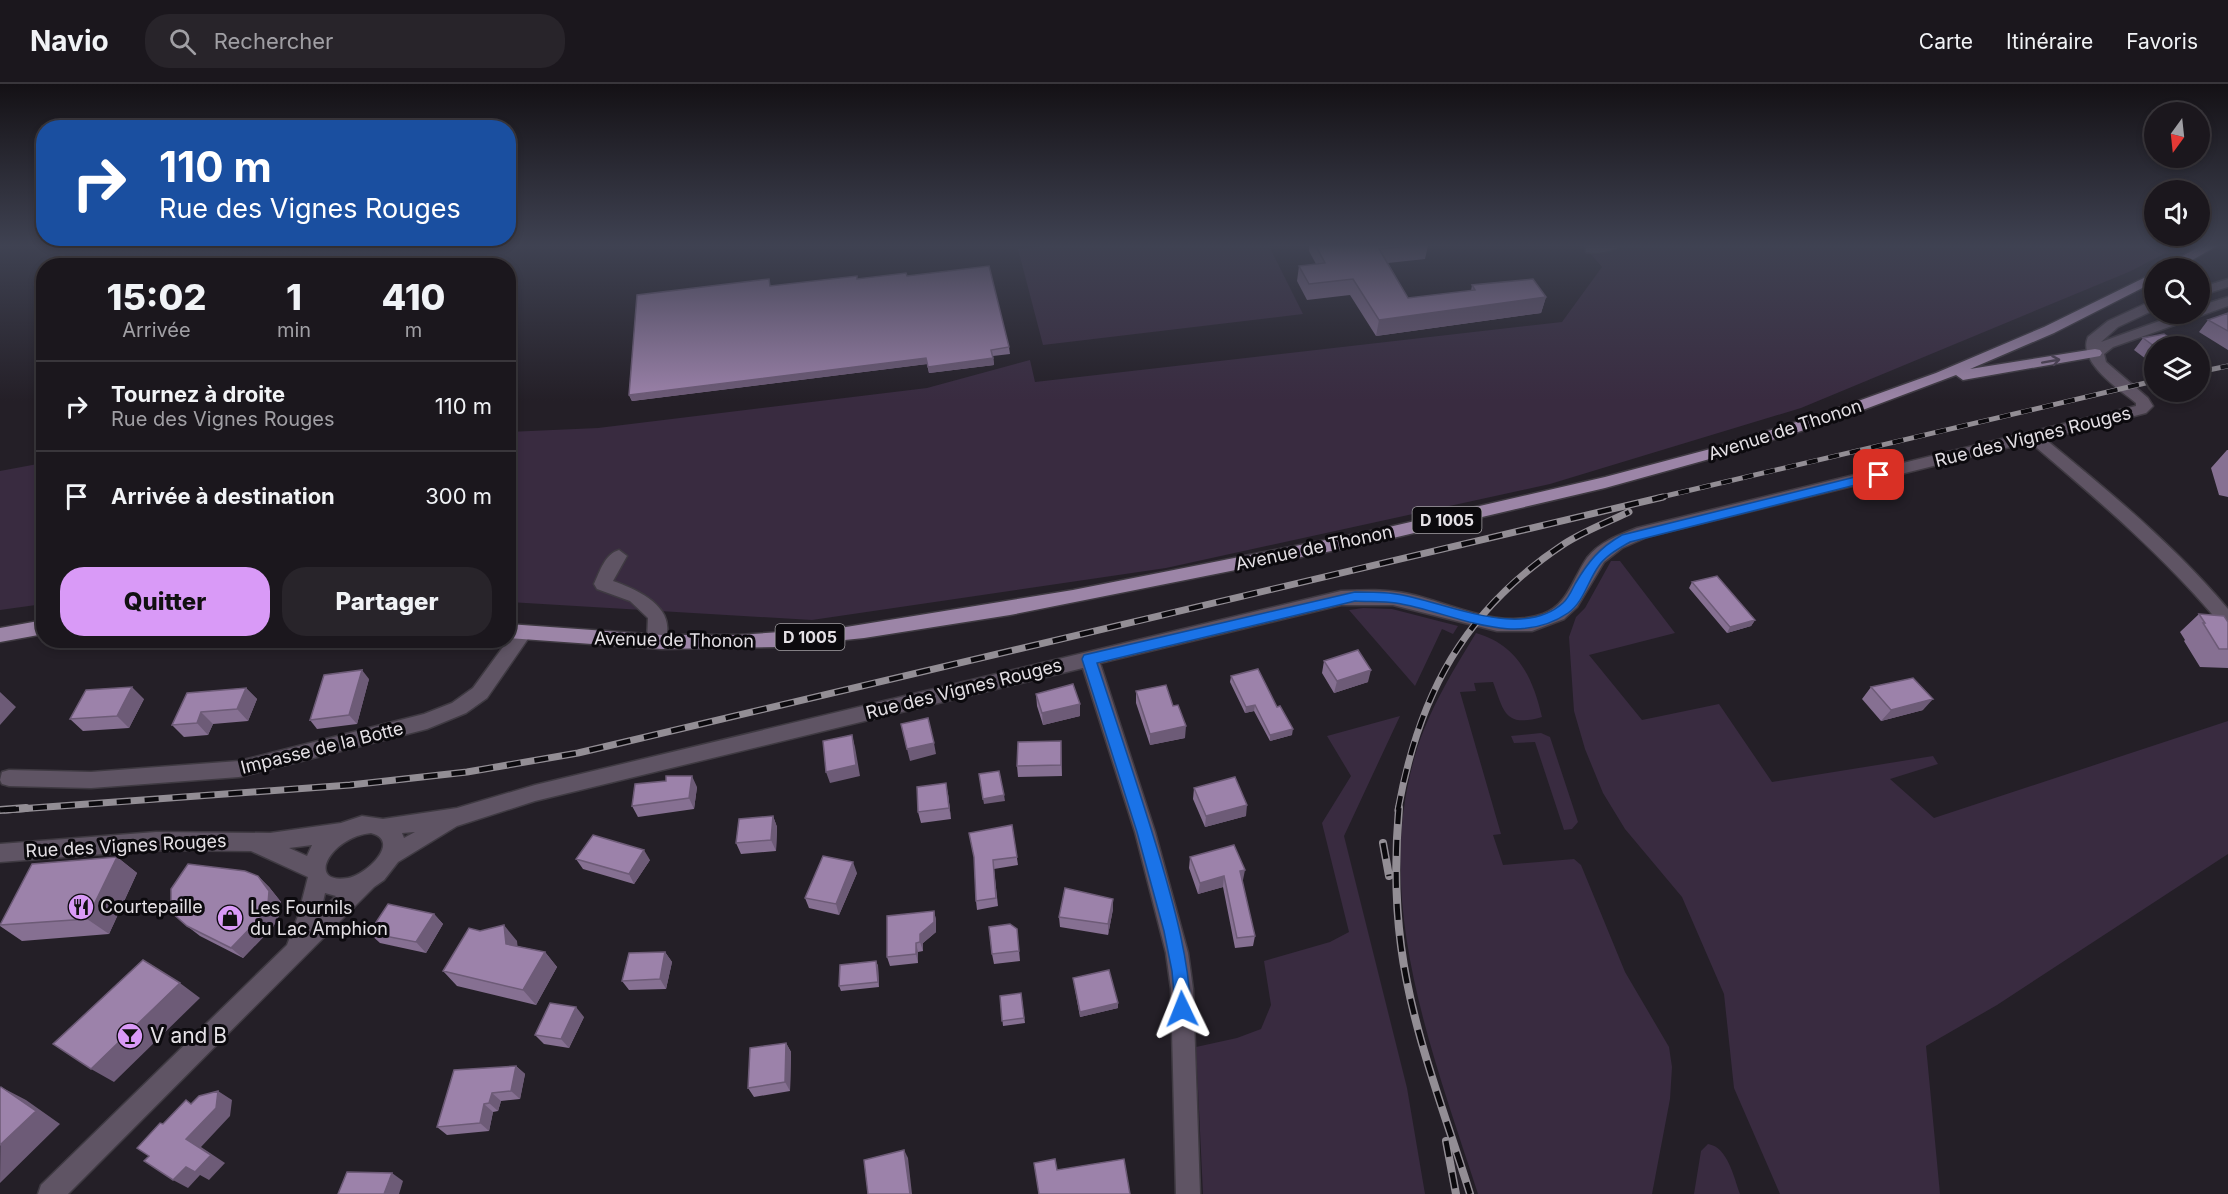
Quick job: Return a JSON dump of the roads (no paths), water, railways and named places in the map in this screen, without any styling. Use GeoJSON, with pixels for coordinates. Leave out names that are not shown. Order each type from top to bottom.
{"type":"FeatureCollection","features":[{"type":"Feature","properties":{"kind":"main road","name":"Avenue de Thonon"},"geometry":{"type":"LineString","coordinates":[[516,632],[656,642],[776,640],[896,627],[1108,590],[1311,549],[1521,503],[1697,458],[1804,425],[1934,379],[2056,327],[2113,298]]}},
{"type":"Feature","properties":{"kind":"main road"},"geometry":{"type":"LineString","coordinates":[[1934,379],[2095,353]]}},
{"type":"Feature","properties":{"kind":"main road"},"geometry":{"type":"LineString","coordinates":[[0,635],[36,628]]}},
{"type":"Feature","properties":{"kind":"street"},"geometry":{"type":"LineString","coordinates":[[2210,307],[2228,301]]}},
{"type":"Feature","properties":{"kind":"street"},"geometry":{"type":"LineString","coordinates":[[2144,311],[2098,334],[2093,340],[2095,353],[2108,344],[2162,324]]}},
{"type":"Feature","properties":{"kind":"street","name":"Rue des Vignes Rouges"},"geometry":{"type":"LineString","coordinates":[[384,827],[457,817],[535,793],[1092,668],[1341,598],[1368,596],[1396,598],[1476,619],[1530,625],[1551,618],[1569,606],[1594,562],[1626,538],[2144,408],[2143,400],[2103,369],[2095,353]]}},
{"type":"Feature","properties":{"kind":"street"},"geometry":{"type":"LineString","coordinates":[[2033,437],[2154,538],[2188,573],[2228,621]]}},
{"type":"Feature","properties":{"kind":"street"},"geometry":{"type":"LineString","coordinates":[[619,556],[610,567],[603,584],[634,596],[652,608],[660,624],[656,642]]}},
{"type":"Feature","properties":{"kind":"street","name":"Impasse de la Botte"},"geometry":{"type":"LineString","coordinates":[[9,778],[91,780],[238,769],[427,721],[459,708],[480,693],[507,648]]}},
{"type":"Feature","properties":{"kind":"street"},"geometry":{"type":"LineString","coordinates":[[1092,668],[1145,832],[1178,953],[1182,988],[1188,1194]]}},
{"type":"Feature","properties":{"kind":"street","name":"Rue des Vignes Rouges"},"geometry":{"type":"LineString","coordinates":[[392,855],[457,817]]}},
{"type":"Feature","properties":{"kind":"street"},"geometry":{"type":"LineString","coordinates":[[50,1194],[236,1012],[291,954],[366,881],[381,870],[392,855],[394,838],[384,827],[364,824],[341,832],[324,846],[318,858],[309,916],[291,954]]}},
{"type":"Feature","properties":{"kind":"street","name":"Rue des Vignes Rouges"},"geometry":{"type":"LineString","coordinates":[[0,853],[156,841],[252,843],[294,840],[341,832]]}},
{"type":"Feature","properties":{"kind":"street","name":"Rue des Vignes Rouges"},"geometry":{"type":"LineString","coordinates":[[252,843],[317,873]]}},
{"type":"Feature","properties":{"kind":"street"},"geometry":{"type":"LineString","coordinates":[[317,873],[327,885],[341,888],[366,881]]}},
{"type":"Feature","properties":{"kind":"railway"},"geometry":{"type":"LineString","coordinates":[[2210,370],[2228,366]]}},
{"type":"Feature","properties":{"kind":"railway"},"geometry":{"type":"LineString","coordinates":[[1657,498],[2144,383]]}},
{"type":"Feature","properties":{"kind":"railway"},"geometry":{"type":"LineString","coordinates":[[5,810],[350,785],[467,772],[578,753],[1663,497]]}},
{"type":"Feature","properties":{"kind":"railway"},"geometry":{"type":"LineString","coordinates":[[1398,810],[1407,768],[1433,692],[1451,658],[1473,627],[1499,597],[1529,570],[1564,544],[1629,512]]}},
{"type":"Feature","properties":{"kind":"railway"},"geometry":{"type":"LineString","coordinates":[[0,810],[26,808]]}},
{"type":"Feature","properties":{"kind":"railway"},"geometry":{"type":"LineString","coordinates":[[1399,808],[1397,894],[1406,978],[1430,1071],[1470,1194]]}},
{"type":"Feature","properties":{"kind":"railway"},"geometry":{"type":"LineString","coordinates":[[1383,843],[1389,876]]}},
{"type":"Feature","properties":{"kind":"railway"},"geometry":{"type":"LineString","coordinates":[[1446,1141],[1456,1194]]}},
{"type":"Feature","properties":{"kind":"place","name":"Courtepaille"},"geometry":{"type":"Point","coordinates":[81,907]}},
{"type":"Feature","properties":{"kind":"place","name":"Les Fournils du Lac Amphion"},"geometry":{"type":"Point","coordinates":[230,918]}},
{"type":"Feature","properties":{"kind":"place","name":"V and B"},"geometry":{"type":"Point","coordinates":[130,1036]}}]}
